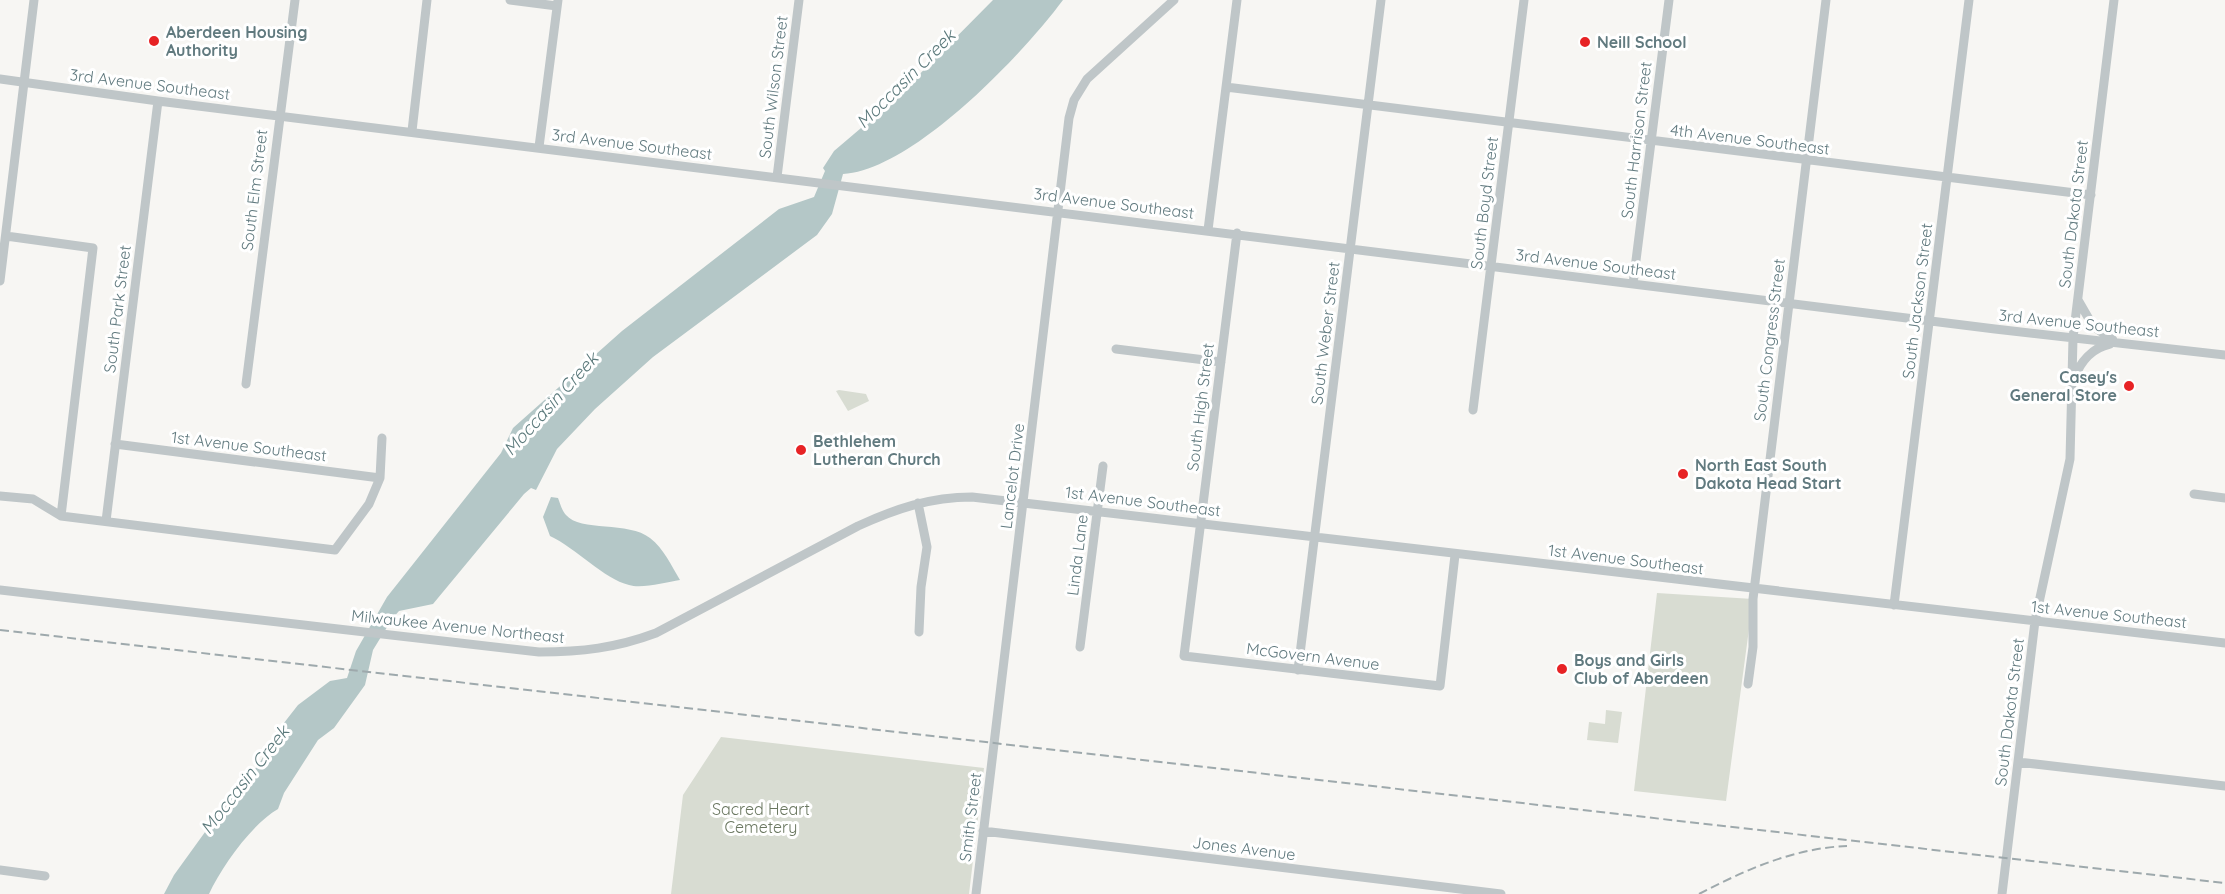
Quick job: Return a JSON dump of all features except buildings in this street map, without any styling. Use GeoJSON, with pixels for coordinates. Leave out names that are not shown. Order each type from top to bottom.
{"type":"FeatureCollection","features":[{"type":"Feature","properties":{"kind":"street"},"geometry":{"type":"LineString","coordinates":[[0,281],[6,236],[4,221],[34,0]]}},
{"type":"Feature","properties":{"kind":"street","name":"South Elm Street"},"geometry":{"type":"LineString","coordinates":[[246,384],[295,0]]}},
{"type":"Feature","properties":{"kind":"street"},"geometry":{"type":"LineString","coordinates":[[412,131],[427,0]]}},
{"type":"Feature","properties":{"kind":"street"},"geometry":{"type":"LineString","coordinates":[[510,0],[557,3],[539,147]]}},
{"type":"Feature","properties":{"kind":"street","name":"South Wilson Street"},"geometry":{"type":"LineString","coordinates":[[777,177],[799,0]]}},
{"type":"Feature","properties":{"kind":"street","name":"Lancelot Drive"},"geometry":{"type":"LineString","coordinates":[[994,745],[1070,118],[1080,88],[1174,0]]}},
{"type":"Feature","properties":{"kind":"street"},"geometry":{"type":"LineString","coordinates":[[1208,230],[1237,0]]}},
{"type":"Feature","properties":{"kind":"street","name":"South Weber Street"},"geometry":{"type":"LineString","coordinates":[[1298,670],[1381,0]]}},
{"type":"Feature","properties":{"kind":"street","name":"South Boyd Street"},"geometry":{"type":"LineString","coordinates":[[1473,410],[1524,0]]}},
{"type":"Feature","properties":{"kind":"street","name":"South Harrison Street"},"geometry":{"type":"LineString","coordinates":[[1633,284],[1669,0]]}},
{"type":"Feature","properties":{"kind":"street","name":"South Congress Street"},"geometry":{"type":"LineString","coordinates":[[1748,684],[1753,647],[1754,589],[1826,0]]}},
{"type":"Feature","properties":{"kind":"street","name":"South Jackson Street"},"geometry":{"type":"LineString","coordinates":[[1894,605],[1969,0]]}},
{"type":"Feature","properties":{"kind":"street","name":"South Dakota Street"},"geometry":{"type":"LineString","coordinates":[[2002,894],[2036,621],[2067,479],[2072,425],[2073,338],[2114,0]]}},
{"type":"Feature","properties":{"kind":"street","name":"3rd Avenue Southeast"},"geometry":{"type":"LineString","coordinates":[[0,79],[158,101],[1237,233],[1930,321],[2225,355]]}},
{"type":"Feature","properties":{"kind":"street","name":"4th Avenue Southeast"},"geometry":{"type":"LineString","coordinates":[[1226,87],[1651,142],[2091,195]]}},
{"type":"Feature","properties":{"kind":"street","name":"South Park Street"},"geometry":{"type":"LineString","coordinates":[[106,521],[158,101]]}},
{"type":"Feature","properties":{"kind":"street","name":"South High Street"},"geometry":{"type":"LineString","coordinates":[[1184,656],[1237,233]]}},
{"type":"Feature","properties":{"kind":"street"},"geometry":{"type":"LineString","coordinates":[[6,236],[93,248],[61,516]]}},
{"type":"Feature","properties":{"kind":"street"},"geometry":{"type":"LineString","coordinates":[[2078,299],[2093,326],[2118,343]]}},
{"type":"Feature","properties":{"kind":"street"},"geometry":{"type":"LineString","coordinates":[[2072,387],[2082,362],[2092,352],[2106,344],[2118,343]]}},
{"type":"Feature","properties":{"kind":"street"},"geometry":{"type":"LineString","coordinates":[[1116,349],[1221,362]]}},
{"type":"Feature","properties":{"kind":"street"},"geometry":{"type":"LineString","coordinates":[[0,496],[33,499],[61,516],[335,550],[369,504],[380,478],[382,438]]}},
{"type":"Feature","properties":{"kind":"street","name":"1st Avenue Southeast"},"geometry":{"type":"LineString","coordinates":[[115,444],[380,478]]}},
{"type":"Feature","properties":{"kind":"street","name":"Linda Lane"},"geometry":{"type":"LineString","coordinates":[[1080,647],[1103,466]]}},
{"type":"Feature","properties":{"kind":"street"},"geometry":{"type":"LineString","coordinates":[[2194,494],[2225,498]]}},
{"type":"Feature","properties":{"kind":"street","name":"Milwaukee Avenue Northeast"},"geometry":{"type":"LineString","coordinates":[[0,590],[539,652],[583,652],[625,645],[675,624],[858,526],[892,511],[918,503],[956,497],[1024,501]]}},
{"type":"Feature","properties":{"kind":"street","name":"1st Avenue Southeast"},"geometry":{"type":"LineString","coordinates":[[1024,501],[1455,555],[2225,643]]}},
{"type":"Feature","properties":{"kind":"street"},"geometry":{"type":"LineString","coordinates":[[918,503],[927,547],[921,587],[919,632]]}},
{"type":"Feature","properties":{"kind":"street","name":"McGovern Avenue"},"geometry":{"type":"LineString","coordinates":[[1184,656],[1440,686],[1455,555]]}},
{"type":"Feature","properties":{"kind":"street","name":"Smith Street"},"geometry":{"type":"LineString","coordinates":[[976,894],[994,745]]}},
{"type":"Feature","properties":{"kind":"street"},"geometry":{"type":"LineString","coordinates":[[2018,762],[2225,786]]}},
{"type":"Feature","properties":{"kind":"street","name":"Jones Avenue"},"geometry":{"type":"LineString","coordinates":[[983,831],[1502,894]]}},
{"type":"Feature","properties":{"kind":"street"},"geometry":{"type":"LineString","coordinates":[[0,870],[45,876]]}},
{"type":"Feature","properties":{"kind":"green space"},"geometry":{"type":"Polygon","coordinates":[[[836,391],[866,394],[869,401],[848,411],[836,391]]]}},
{"type":"Feature","properties":{"kind":"green space"},"geometry":{"type":"Polygon","coordinates":[[[1657,593],[1753,599],[1726,801],[1634,791],[1657,593]]]}},
{"type":"Feature","properties":{"kind":"green space"},"geometry":{"type":"Polygon","coordinates":[[[1606,710],[1622,712],[1618,743],[1587,740],[1589,722],[1605,724],[1606,710]]]}},
{"type":"Feature","properties":{"kind":"green space","name":"Sacred Heart Cemetery"},"geometry":{"type":"Polygon","coordinates":[[[721,737],[984,768],[969,894],[671,894],[683,795],[721,737]]]}},
{"type":"Feature","properties":{"kind":"water","name":"Moccasin Creek"},"geometry":{"type":"Polygon","coordinates":[[[993,0],[1063,0],[994,78],[933,132],[901,153],[871,168],[843,174],[832,214],[817,235],[653,357],[595,409],[557,449],[536,490],[531,488],[524,494],[433,604],[399,611],[392,619],[373,650],[365,685],[334,728],[318,740],[284,793],[278,809],[248,835],[222,871],[209,894],[164,894],[174,875],[226,803],[259,764],[280,728],[298,705],[330,681],[347,678],[356,651],[387,597],[501,453],[513,428],[622,331],[779,209],[814,197],[825,171],[823,168],[834,151],[894,100],[993,0]]]}},
{"type":"Feature","properties":{"kind":"water"},"geometry":{"type":"Polygon","coordinates":[[[551,497],[558,498],[562,509],[573,520],[630,530],[650,538],[663,552],[680,580],[634,586],[619,582],[600,570],[550,536],[543,517],[551,497]]]}},
{"type":"Feature","properties":{"kind":"railway"},"geometry":{"type":"LineString","coordinates":[[0,630],[2225,883]]}},
{"type":"Feature","properties":{"kind":"railway"},"geometry":{"type":"LineString","coordinates":[[1699,894],[1770,862],[1808,851],[1847,846]]}},
{"type":"Feature","properties":{"kind":"place","name":"Aberdeen Housing Authority"},"geometry":{"type":"Point","coordinates":[154,41]}},
{"type":"Feature","properties":{"kind":"place","name":"Neill School"},"geometry":{"type":"Point","coordinates":[1585,42]}},
{"type":"Feature","properties":{"kind":"place","name":"Casey's General Store"},"geometry":{"type":"Point","coordinates":[2129,386]}},
{"type":"Feature","properties":{"kind":"place","name":"Bethlehem Lutheran Church"},"geometry":{"type":"Point","coordinates":[801,450]}},
{"type":"Feature","properties":{"kind":"place","name":"North East South Dakota Head Start"},"geometry":{"type":"Point","coordinates":[1683,474]}},
{"type":"Feature","properties":{"kind":"place","name":"Boys and Girls Club of Aberdeen"},"geometry":{"type":"Point","coordinates":[1562,669]}}]}
